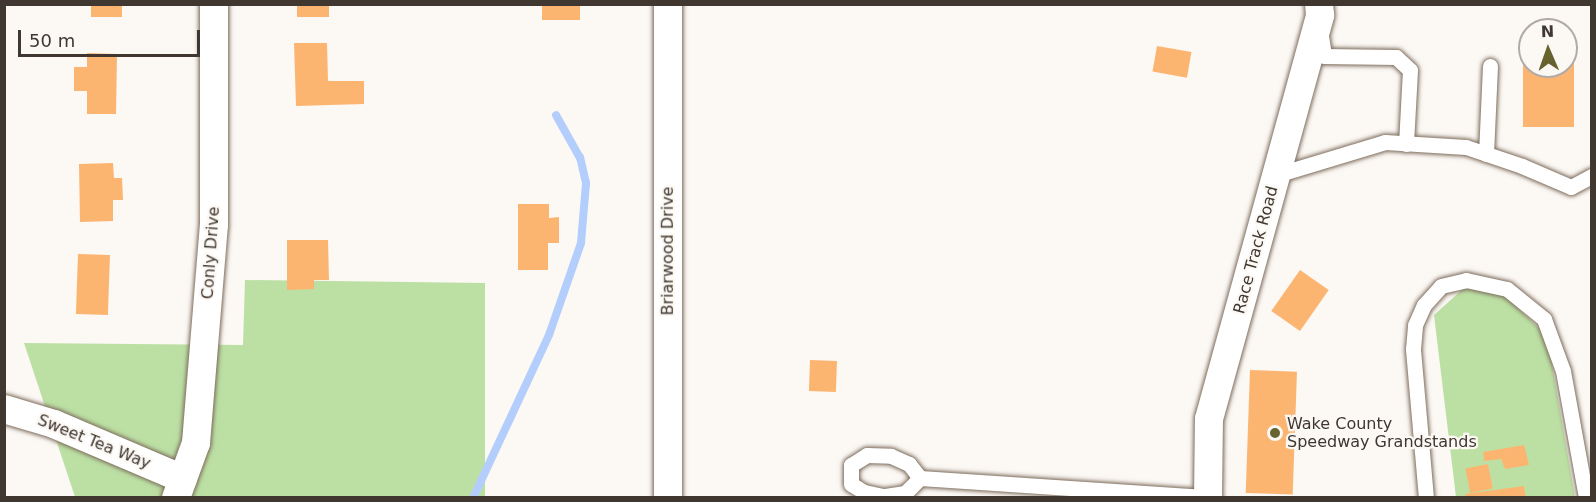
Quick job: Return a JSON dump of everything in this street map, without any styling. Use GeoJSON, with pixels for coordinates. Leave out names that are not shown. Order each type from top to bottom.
{"type":"FeatureCollection","features":[{"type":"Feature","properties":{"kind":"street","name":"Conly Drive"},"geometry":{"type":"LineString","coordinates":[[179,488],[196,442],[214,225],[214,4]]}},
{"type":"Feature","properties":{"kind":"street","name":"Briarwood Drive"},"geometry":{"type":"LineString","coordinates":[[668,4],[668,498]]}},
{"type":"Feature","properties":{"kind":"street","name":"Race Track Road"},"geometry":{"type":"LineString","coordinates":[[1208,497],[1209,419],[1319,10]]}},
{"type":"Feature","properties":{"kind":"street","name":"Sweet Tea Way"},"geometry":{"type":"LineString","coordinates":[[4,409],[54,424],[179,488]]}},
{"type":"Feature","properties":{"kind":"lane"},"geometry":{"type":"LineString","coordinates":[[1319,10],[1321,49],[1324,56],[1396,57],[1410,70],[1406,144]]}},
{"type":"Feature","properties":{"kind":"lane"},"geometry":{"type":"LineString","coordinates":[[1486,154],[1490,66]]}},
{"type":"Feature","properties":{"kind":"lane"},"geometry":{"type":"LineString","coordinates":[[1276,175],[1385,142],[1466,147],[1571,187],[1592,176]]}},
{"type":"Feature","properties":{"kind":"lane"},"geometry":{"type":"LineString","coordinates":[[1426,498],[1413,349],[1414,325],[1424,305],[1441,286],[1466,280],[1507,289],[1544,319],[1563,371],[1586,498]]}},
{"type":"Feature","properties":{"kind":"lane"},"geometry":{"type":"LineString","coordinates":[[920,477],[1208,497]]}},
{"type":"Feature","properties":{"kind":"green space"},"geometry":{"type":"Polygon","coordinates":[[[245,280],[485,283],[485,497],[75,497],[24,343],[243,345],[245,280]]]}},
{"type":"Feature","properties":{"kind":"green space"},"geometry":{"type":"Polygon","coordinates":[[[1465,287],[1500,291],[1547,336],[1575,497],[1456,497],[1434,315],[1465,287]]]}},
{"type":"Feature","properties":{"kind":"building"},"geometry":{"type":"Polygon","coordinates":[[[91,4],[122,4],[122,17],[91,17],[91,4]]]}},
{"type":"Feature","properties":{"kind":"building"},"geometry":{"type":"Polygon","coordinates":[[[297,4],[329,4],[329,17],[297,17],[297,4]]]}},
{"type":"Feature","properties":{"kind":"building"},"geometry":{"type":"Polygon","coordinates":[[[542,4],[580,4],[580,20],[542,20],[542,4]]]}},
{"type":"Feature","properties":{"kind":"building"},"geometry":{"type":"Polygon","coordinates":[[[294,43],[327,43],[328,81],[364,81],[364,104],[296,106],[294,43]]]}},
{"type":"Feature","properties":{"kind":"building"},"geometry":{"type":"Polygon","coordinates":[[[1157,46],[1191,52],[1187,78],[1152,72],[1157,46]]]}},
{"type":"Feature","properties":{"kind":"building"},"geometry":{"type":"Polygon","coordinates":[[[87,53],[117,54],[116,114],[87,114],[87,91],[74,91],[74,67],[87,67],[87,53]]]}},
{"type":"Feature","properties":{"kind":"building"},"geometry":{"type":"Polygon","coordinates":[[[1523,78],[1574,78],[1574,127],[1523,127],[1523,78]]]}},
{"type":"Feature","properties":{"kind":"building"},"geometry":{"type":"Polygon","coordinates":[[[113,163],[114,178],[122,178],[123,200],[113,200],[113,221],[80,222],[79,164],[113,163]]]}},
{"type":"Feature","properties":{"kind":"building"},"geometry":{"type":"Polygon","coordinates":[[[518,204],[549,204],[549,218],[559,217],[559,243],[548,243],[548,270],[518,270],[518,204]]]}},
{"type":"Feature","properties":{"kind":"building"},"geometry":{"type":"Polygon","coordinates":[[[287,240],[328,240],[329,280],[314,280],[314,289],[287,290],[287,240]]]}},
{"type":"Feature","properties":{"kind":"building"},"geometry":{"type":"Polygon","coordinates":[[[78,254],[110,255],[108,315],[76,314],[78,254]]]}},
{"type":"Feature","properties":{"kind":"building"},"geometry":{"type":"Polygon","coordinates":[[[1300,270],[1329,290],[1300,331],[1271,311],[1300,270]]]}},
{"type":"Feature","properties":{"kind":"building"},"geometry":{"type":"Polygon","coordinates":[[[810,360],[837,361],[836,392],[809,391],[810,360]]]}},
{"type":"Feature","properties":{"kind":"building","name":"Wake County Speedway Grandstands"},"geometry":{"type":"Polygon","coordinates":[[[1250,370],[1297,372],[1293,495],[1246,493],[1250,370]]]}},
{"type":"Feature","properties":{"kind":"building"},"geometry":{"type":"Polygon","coordinates":[[[1524,445],[1529,465],[1505,469],[1501,459],[1484,461],[1483,452],[1524,445]]]}},
{"type":"Feature","properties":{"kind":"building"},"geometry":{"type":"Polygon","coordinates":[[[1488,464],[1493,489],[1470,493],[1465,468],[1488,464]]]}},
{"type":"Feature","properties":{"kind":"building"},"geometry":{"type":"Polygon","coordinates":[[[1524,486],[1526,498],[1466,498],[1465,494],[1524,486]]]}},
{"type":"Feature","properties":{"kind":"waterway"},"geometry":{"type":"LineString","coordinates":[[473,498],[549,335],[581,243],[586,183],[580,158],[556,115]]}},
{"type":"Feature","properties":{"kind":"place","name":"Wake County Speedway Grandstands"},"geometry":{"type":"Point","coordinates":[1275,433]}}]}
